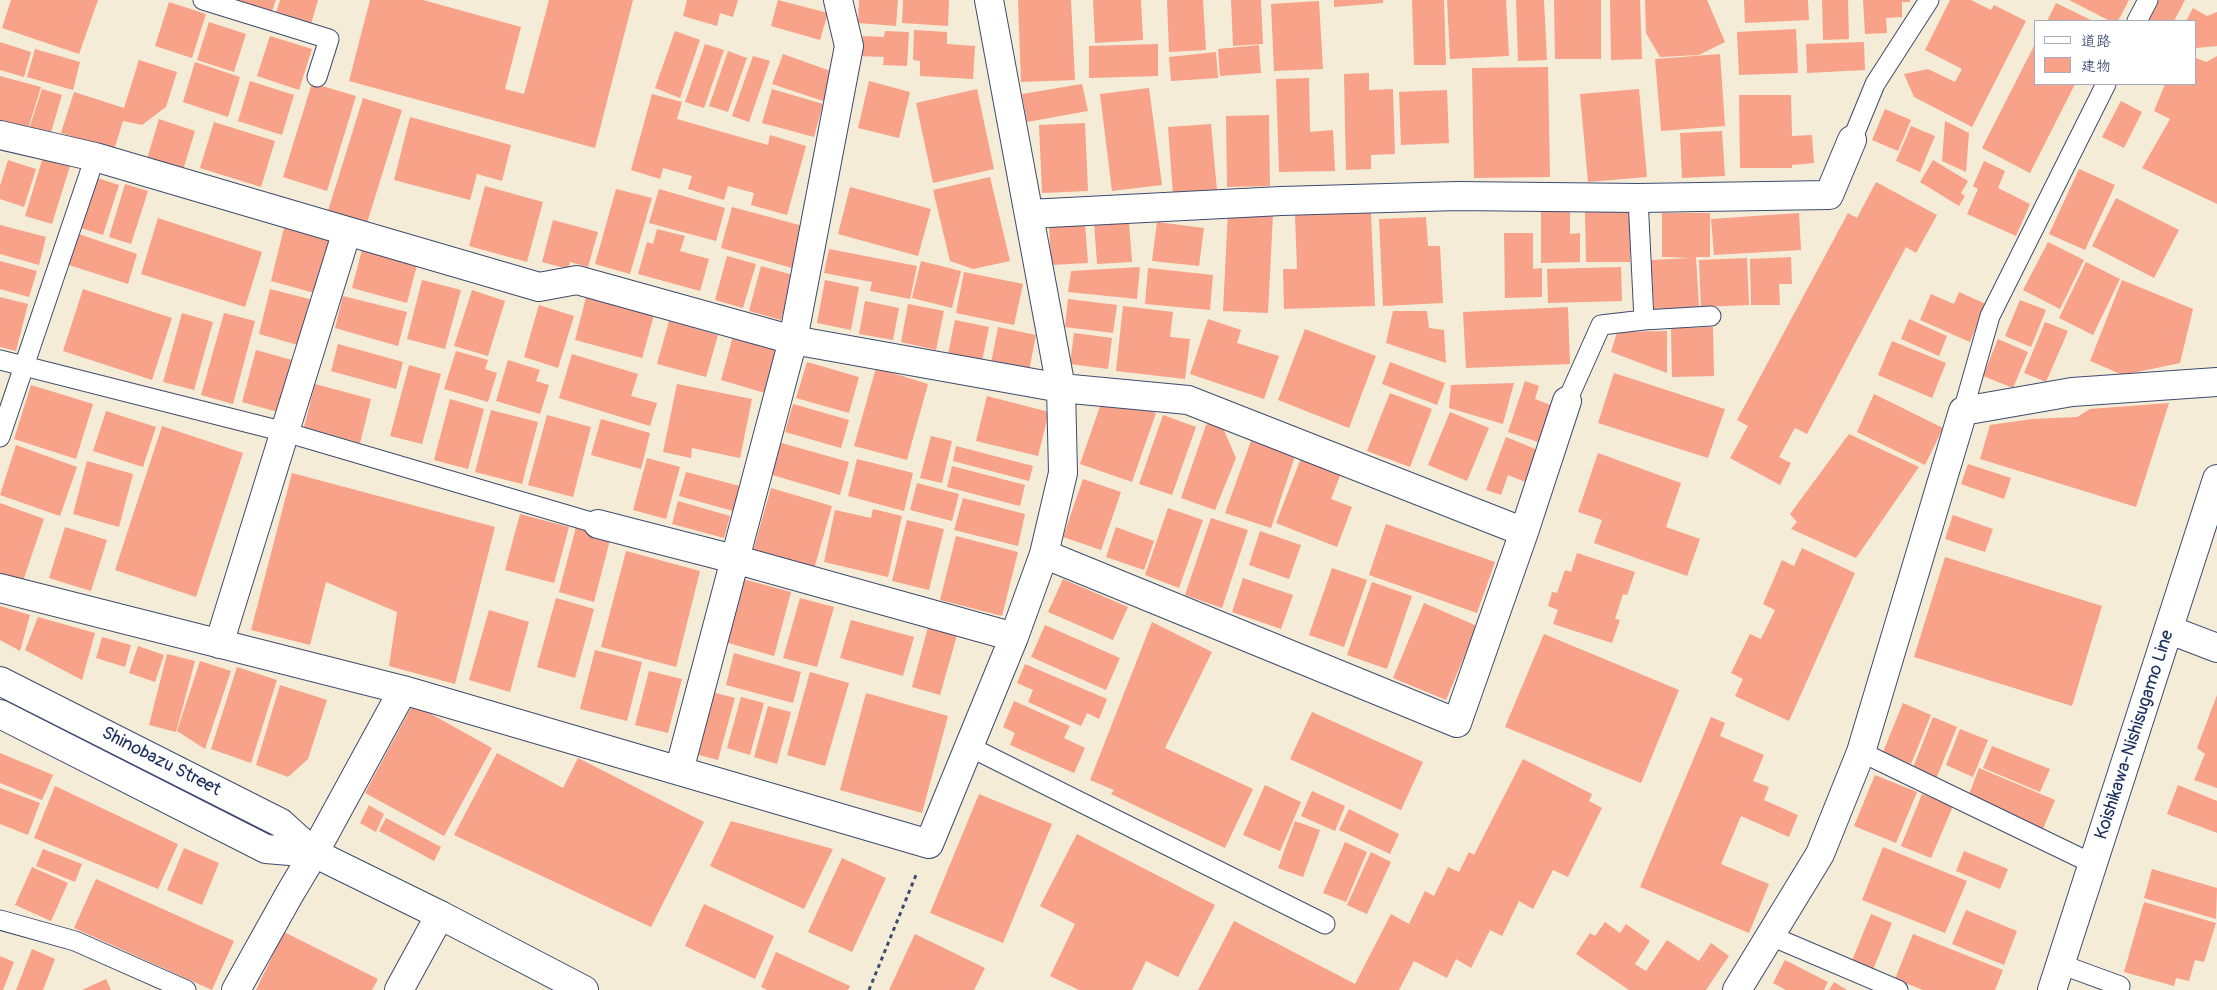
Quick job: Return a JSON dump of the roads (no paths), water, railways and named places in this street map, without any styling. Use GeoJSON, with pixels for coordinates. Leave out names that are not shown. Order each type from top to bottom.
{"type":"FeatureCollection","features":[{"type":"Feature","properties":{"kind":"street"},"geometry":{"type":"LineString","coordinates":[[678,771],[793,340],[849,46],[838,0]]}},
{"type":"Feature","properties":{"kind":"street"},"geometry":{"type":"LineString","coordinates":[[0,588],[402,690],[929,844],[1014,637],[1044,554],[1063,473],[1061,388],[989,0]]}},
{"type":"Feature","properties":{"kind":"street"},"geometry":{"type":"LineString","coordinates":[[0,135],[95,157],[539,287],[577,280],[793,340],[1061,388],[1188,400],[1524,532]]}},
{"type":"Feature","properties":{"kind":"street"},"geometry":{"type":"LineString","coordinates":[[1029,214],[1281,201],[1439,196],[1638,198],[1829,195],[1852,140]]}},
{"type":"Feature","properties":{"kind":"street"},"geometry":{"type":"LineString","coordinates":[[219,644],[347,231]]}},
{"type":"Feature","properties":{"kind":"street"},"geometry":{"type":"LineString","coordinates":[[1737,990],[1820,854],[1860,752],[1963,411],[2072,392],[2217,382]]}},
{"type":"Feature","properties":{"kind":"street"},"geometry":{"type":"LineString","coordinates":[[1044,554],[1456,723],[1524,532],[1567,401]]}},
{"type":"Feature","properties":{"kind":"street","name":"Koishikawa-Nishisugamo Line"},"geometry":{"type":"LineString","coordinates":[[2052,990],[2217,480]]}},
{"type":"Feature","properties":{"kind":"street"},"geometry":{"type":"LineString","coordinates":[[598,524],[734,559],[1014,637]]}},
{"type":"Feature","properties":{"kind":"street"},"geometry":{"type":"LineString","coordinates":[[2170,630],[2217,648]]}},
{"type":"Feature","properties":{"kind":"street","name":"Shinobazu Street"},"geometry":{"type":"LineString","coordinates":[[0,681],[281,823],[314,853],[440,915],[584,990]]}},
{"type":"Feature","properties":{"kind":"street"},"geometry":{"type":"LineString","coordinates":[[236,990],[314,853],[402,690]]}},
{"type":"Feature","properties":{"kind":"street","name":"Shinobazu Street"},"geometry":{"type":"LineString","coordinates":[[0,714],[266,849],[314,853]]}},
{"type":"Feature","properties":{"kind":"street"},"geometry":{"type":"LineString","coordinates":[[399,990],[440,915]]}},
{"type":"Feature","properties":{"kind":"lane"},"geometry":{"type":"LineString","coordinates":[[203,0],[329,39],[317,77]]}},
{"type":"Feature","properties":{"kind":"lane"},"geometry":{"type":"LineString","coordinates":[[1852,140],[1875,84],[1929,0]]}},
{"type":"Feature","properties":{"kind":"lane"},"geometry":{"type":"LineString","coordinates":[[2138,20],[2148,0]]}},
{"type":"Feature","properties":{"kind":"lane"},"geometry":{"type":"LineString","coordinates":[[1963,411],[1990,316],[2106,85]]}},
{"type":"Feature","properties":{"kind":"lane"},"geometry":{"type":"LineString","coordinates":[[0,437],[95,157]]}},
{"type":"Feature","properties":{"kind":"lane"},"geometry":{"type":"LineString","coordinates":[[1638,198],[1644,320]]}},
{"type":"Feature","properties":{"kind":"lane"},"geometry":{"type":"LineString","coordinates":[[1567,401],[1601,325],[1711,316]]}},
{"type":"Feature","properties":{"kind":"lane"},"geometry":{"type":"LineString","coordinates":[[0,360],[285,432],[598,524]]}},
{"type":"Feature","properties":{"kind":"lane"},"geometry":{"type":"LineString","coordinates":[[970,747],[1325,924]]}},
{"type":"Feature","properties":{"kind":"lane"},"geometry":{"type":"LineString","coordinates":[[1860,752],[2093,864]]}},
{"type":"Feature","properties":{"kind":"lane"},"geometry":{"type":"LineString","coordinates":[[0,920],[75,941],[186,990]]}},
{"type":"Feature","properties":{"kind":"lane"},"geometry":{"type":"LineString","coordinates":[[1771,936],[1898,990]]}},
{"type":"Feature","properties":{"kind":"lane"},"geometry":{"type":"LineString","coordinates":[[2060,964],[2120,986]]}}]}
